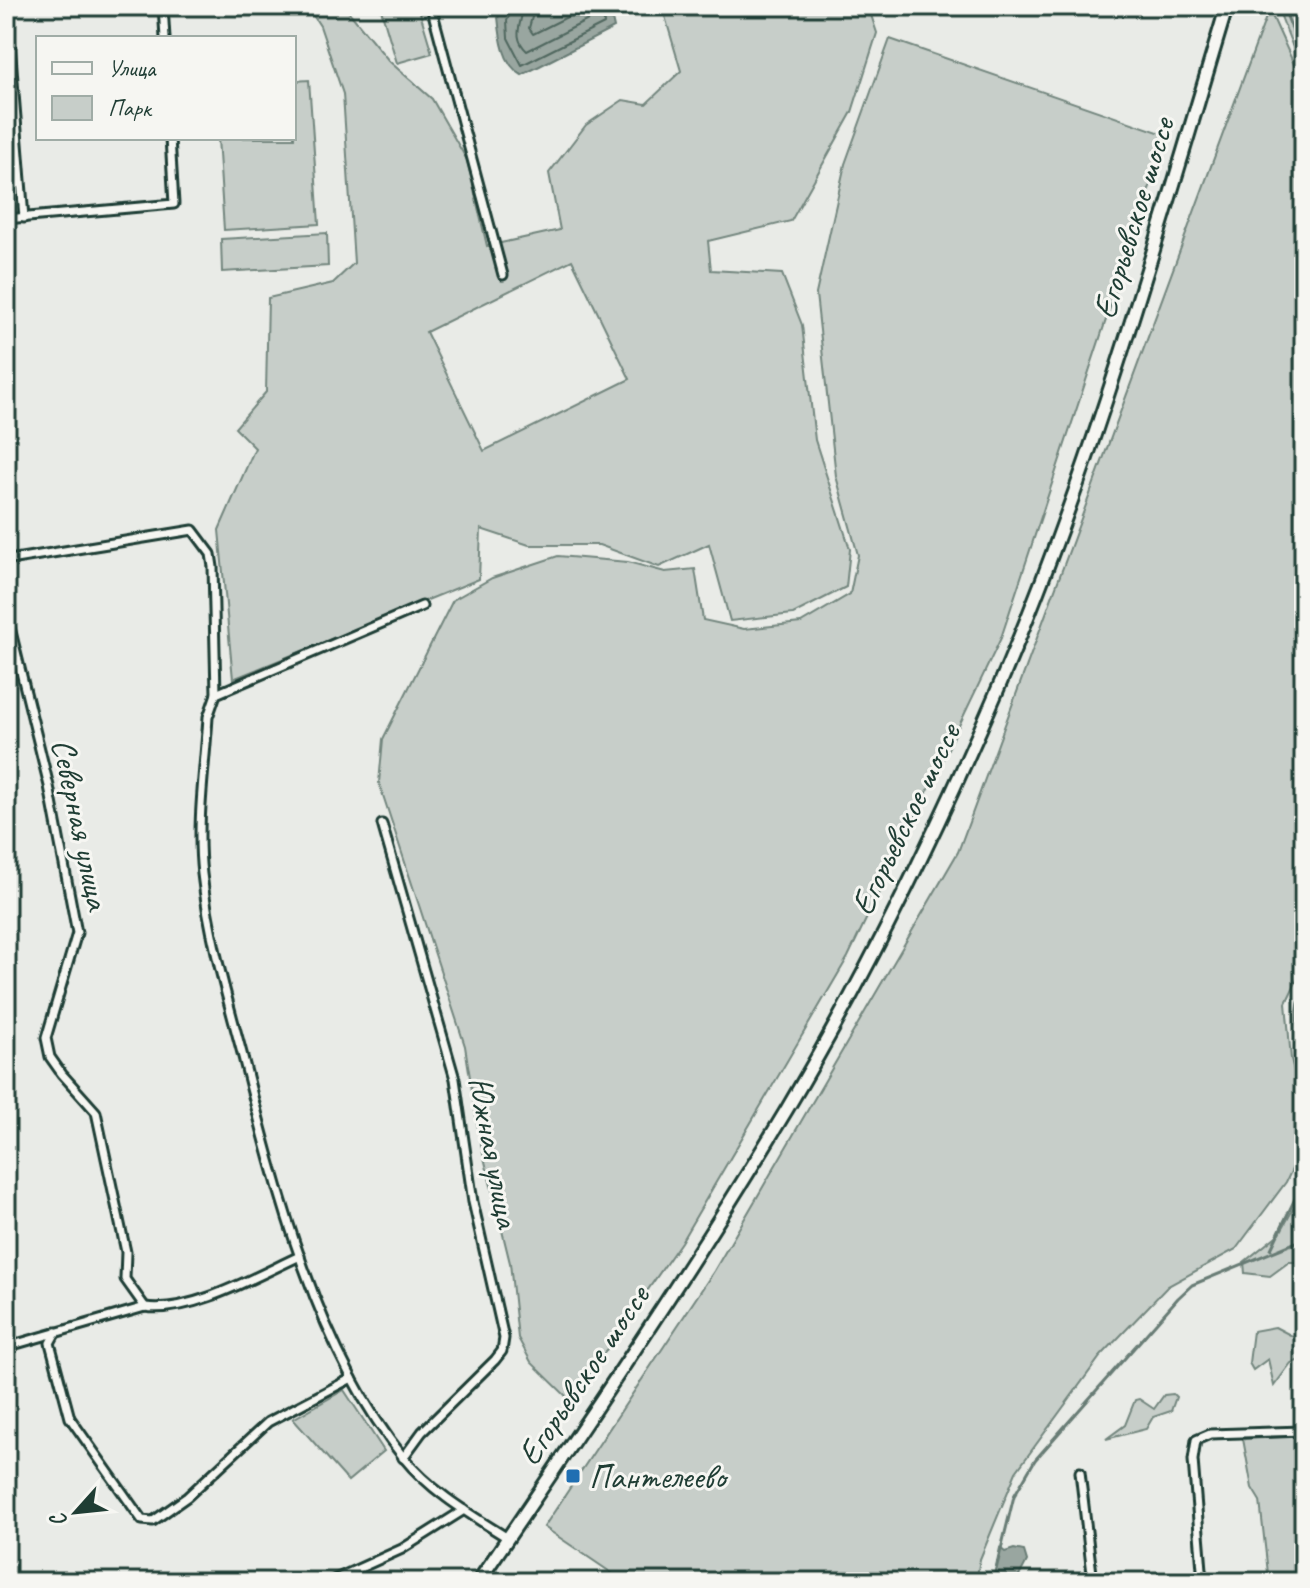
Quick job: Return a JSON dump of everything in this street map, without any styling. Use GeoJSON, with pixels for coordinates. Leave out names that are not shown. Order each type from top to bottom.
{"type":"FeatureCollection","features":[{"type":"Feature","properties":{"kind":"main road","name":"Егорьевское шоссе"},"geometry":{"type":"LineString","coordinates":[[478,1582],[667,1299],[788,1106],[940,817],[1000,684],[1062,532],[1227,6]]}},
{"type":"Feature","properties":{"kind":"street"},"geometry":{"type":"LineString","coordinates":[[7,6],[24,218]]}},
{"type":"Feature","properties":{"kind":"street"},"geometry":{"type":"LineString","coordinates":[[163,6],[165,36]]}},
{"type":"Feature","properties":{"kind":"street"},"geometry":{"type":"LineString","coordinates":[[431,6],[503,275]]}},
{"type":"Feature","properties":{"kind":"street"},"geometry":{"type":"LineString","coordinates":[[6,219],[174,204],[170,140]]}},
{"type":"Feature","properties":{"kind":"street"},"geometry":{"type":"LineString","coordinates":[[9,560],[193,530],[211,554],[216,694],[208,717],[202,872],[219,965],[244,1065],[300,1256],[323,1320],[352,1378],[403,1458],[464,1510],[509,1539]]}},
{"type":"Feature","properties":{"kind":"street"},"geometry":{"type":"LineString","coordinates":[[216,694],[422,606]]}},
{"type":"Feature","properties":{"kind":"street","name":"Северная улица"},"geometry":{"type":"LineString","coordinates":[[6,611],[49,786],[77,933],[46,1038],[50,1057],[96,1112],[126,1252],[125,1279],[145,1307]]}},
{"type":"Feature","properties":{"kind":"street","name":"Южная улица"},"geometry":{"type":"LineString","coordinates":[[382,824],[455,1079],[473,1202],[504,1338],[502,1351],[495,1360],[422,1432],[403,1458]]}},
{"type":"Feature","properties":{"kind":"street"},"geometry":{"type":"LineString","coordinates":[[6,1347],[145,1307],[161,1309],[219,1292],[300,1256]]}},
{"type":"Feature","properties":{"kind":"street"},"geometry":{"type":"LineString","coordinates":[[56,1332],[50,1343],[70,1418],[142,1520],[153,1521],[187,1497],[268,1422],[352,1378]]}},
{"type":"Feature","properties":{"kind":"street"},"geometry":{"type":"LineString","coordinates":[[1203,1582],[1193,1460],[1196,1440],[1210,1434],[1304,1431]]}},
{"type":"Feature","properties":{"kind":"street"},"geometry":{"type":"LineString","coordinates":[[1080,1472],[1093,1582]]}},
{"type":"Feature","properties":{"kind":"street"},"geometry":{"type":"LineString","coordinates":[[329,1582],[402,1549],[464,1510]]}},
{"type":"Feature","properties":{"kind":"green space"},"geometry":{"type":"Polygon","coordinates":[[[307,6],[344,6],[389,61],[432,99],[467,160],[487,246],[560,230],[549,173],[586,125],[623,100],[646,104],[681,71],[662,6],[868,6],[877,33],[852,112],[791,221],[708,241],[711,270],[782,274],[802,325],[815,440],[850,549],[846,587],[793,614],[730,621],[709,544],[659,567],[599,545],[529,545],[481,529],[479,579],[233,679],[219,530],[255,448],[235,428],[266,392],[268,298],[333,283],[354,263],[343,94],[320,26],[307,6]],[[572,260],[426,332],[484,451],[630,379],[572,260]]]}},
{"type":"Feature","properties":{"kind":"green space"},"geometry":{"type":"Polygon","coordinates":[[[380,6],[418,6],[432,53],[397,63],[380,6]]]}},
{"type":"Feature","properties":{"kind":"green space"},"geometry":{"type":"Polygon","coordinates":[[[1277,6],[1299,6],[1304,14],[1304,76],[1277,6]]]}},
{"type":"Feature","properties":{"kind":"green space"},"geometry":{"type":"Polygon","coordinates":[[[1269,9],[1293,62],[1304,96],[1304,965],[1286,1003],[1291,1059],[1304,1109],[1304,1144],[1286,1182],[1236,1249],[1168,1286],[1100,1357],[1016,1472],[980,1559],[976,1582],[625,1582],[544,1527],[714,1271],[958,852],[1269,9]]]}},
{"type":"Feature","properties":{"kind":"green space"},"geometry":{"type":"Polygon","coordinates":[[[890,39],[1167,135],[1001,638],[848,957],[681,1242],[571,1401],[531,1362],[518,1338],[510,1263],[480,1141],[465,1046],[379,783],[383,739],[453,600],[492,578],[558,556],[628,562],[665,572],[695,569],[703,620],[744,629],[801,623],[850,594],[858,555],[836,476],[816,294],[845,164],[890,39]]]}},
{"type":"Feature","properties":{"kind":"green space"},"geometry":{"type":"Polygon","coordinates":[[[309,80],[319,224],[224,230],[218,140],[296,140],[296,81],[309,80]]]}},
{"type":"Feature","properties":{"kind":"green space"},"geometry":{"type":"Polygon","coordinates":[[[327,233],[328,266],[222,272],[221,239],[327,233]]]}},
{"type":"Feature","properties":{"kind":"green space"},"geometry":{"type":"Polygon","coordinates":[[[1304,1189],[1304,1206],[1296,1219],[1304,1229],[1304,1262],[1289,1262],[1270,1276],[1245,1273],[1244,1262],[1280,1233],[1304,1189]]]}},
{"type":"Feature","properties":{"kind":"green space"},"geometry":{"type":"Polygon","coordinates":[[[1275,1327],[1304,1342],[1304,1359],[1291,1363],[1274,1386],[1268,1359],[1253,1370],[1249,1363],[1253,1331],[1275,1327]]]}},
{"type":"Feature","properties":{"kind":"green space"},"geometry":{"type":"Polygon","coordinates":[[[344,1390],[384,1451],[348,1481],[293,1419],[344,1390]]]}},
{"type":"Feature","properties":{"kind":"green space"},"geometry":{"type":"Polygon","coordinates":[[[1173,1394],[1176,1397],[1171,1411],[1153,1417],[1146,1429],[1106,1439],[1125,1425],[1135,1400],[1139,1399],[1154,1409],[1164,1395],[1173,1394]]]}},
{"type":"Feature","properties":{"kind":"green space"},"geometry":{"type":"Polygon","coordinates":[[[1304,1436],[1304,1582],[1269,1582],[1260,1501],[1252,1488],[1243,1439],[1304,1436]]]}},
{"type":"Feature","properties":{"kind":"water"},"geometry":{"type":"Polygon","coordinates":[[[511,6],[609,6],[614,28],[522,75],[507,58],[500,33],[498,17],[511,6]]]}},
{"type":"Feature","properties":{"kind":"water"},"geometry":{"type":"Polygon","coordinates":[[[1000,1548],[1005,1552],[1014,1549],[1024,1551],[1027,1561],[1016,1582],[1003,1582],[994,1575],[1000,1548]]]}},
{"type":"Feature","properties":{"kind":"waterway"},"geometry":{"type":"LineString","coordinates":[[1283,6],[1304,60]]}},
{"type":"Feature","properties":{"kind":"waterway"},"geometry":{"type":"LineString","coordinates":[[1304,985],[1297,1022],[1304,1059]]}},
{"type":"Feature","properties":{"kind":"waterway"},"geometry":{"type":"LineString","coordinates":[[1271,1249],[1304,1180]]}},
{"type":"Feature","properties":{"kind":"waterway"},"geometry":{"type":"LineString","coordinates":[[993,1582],[1014,1496],[1035,1460],[1178,1298],[1192,1285],[1304,1239]]}},
{"type":"Feature","properties":{"kind":"place","name":"Пантелеево"},"geometry":{"type":"Point","coordinates":[573,1476]}}]}
